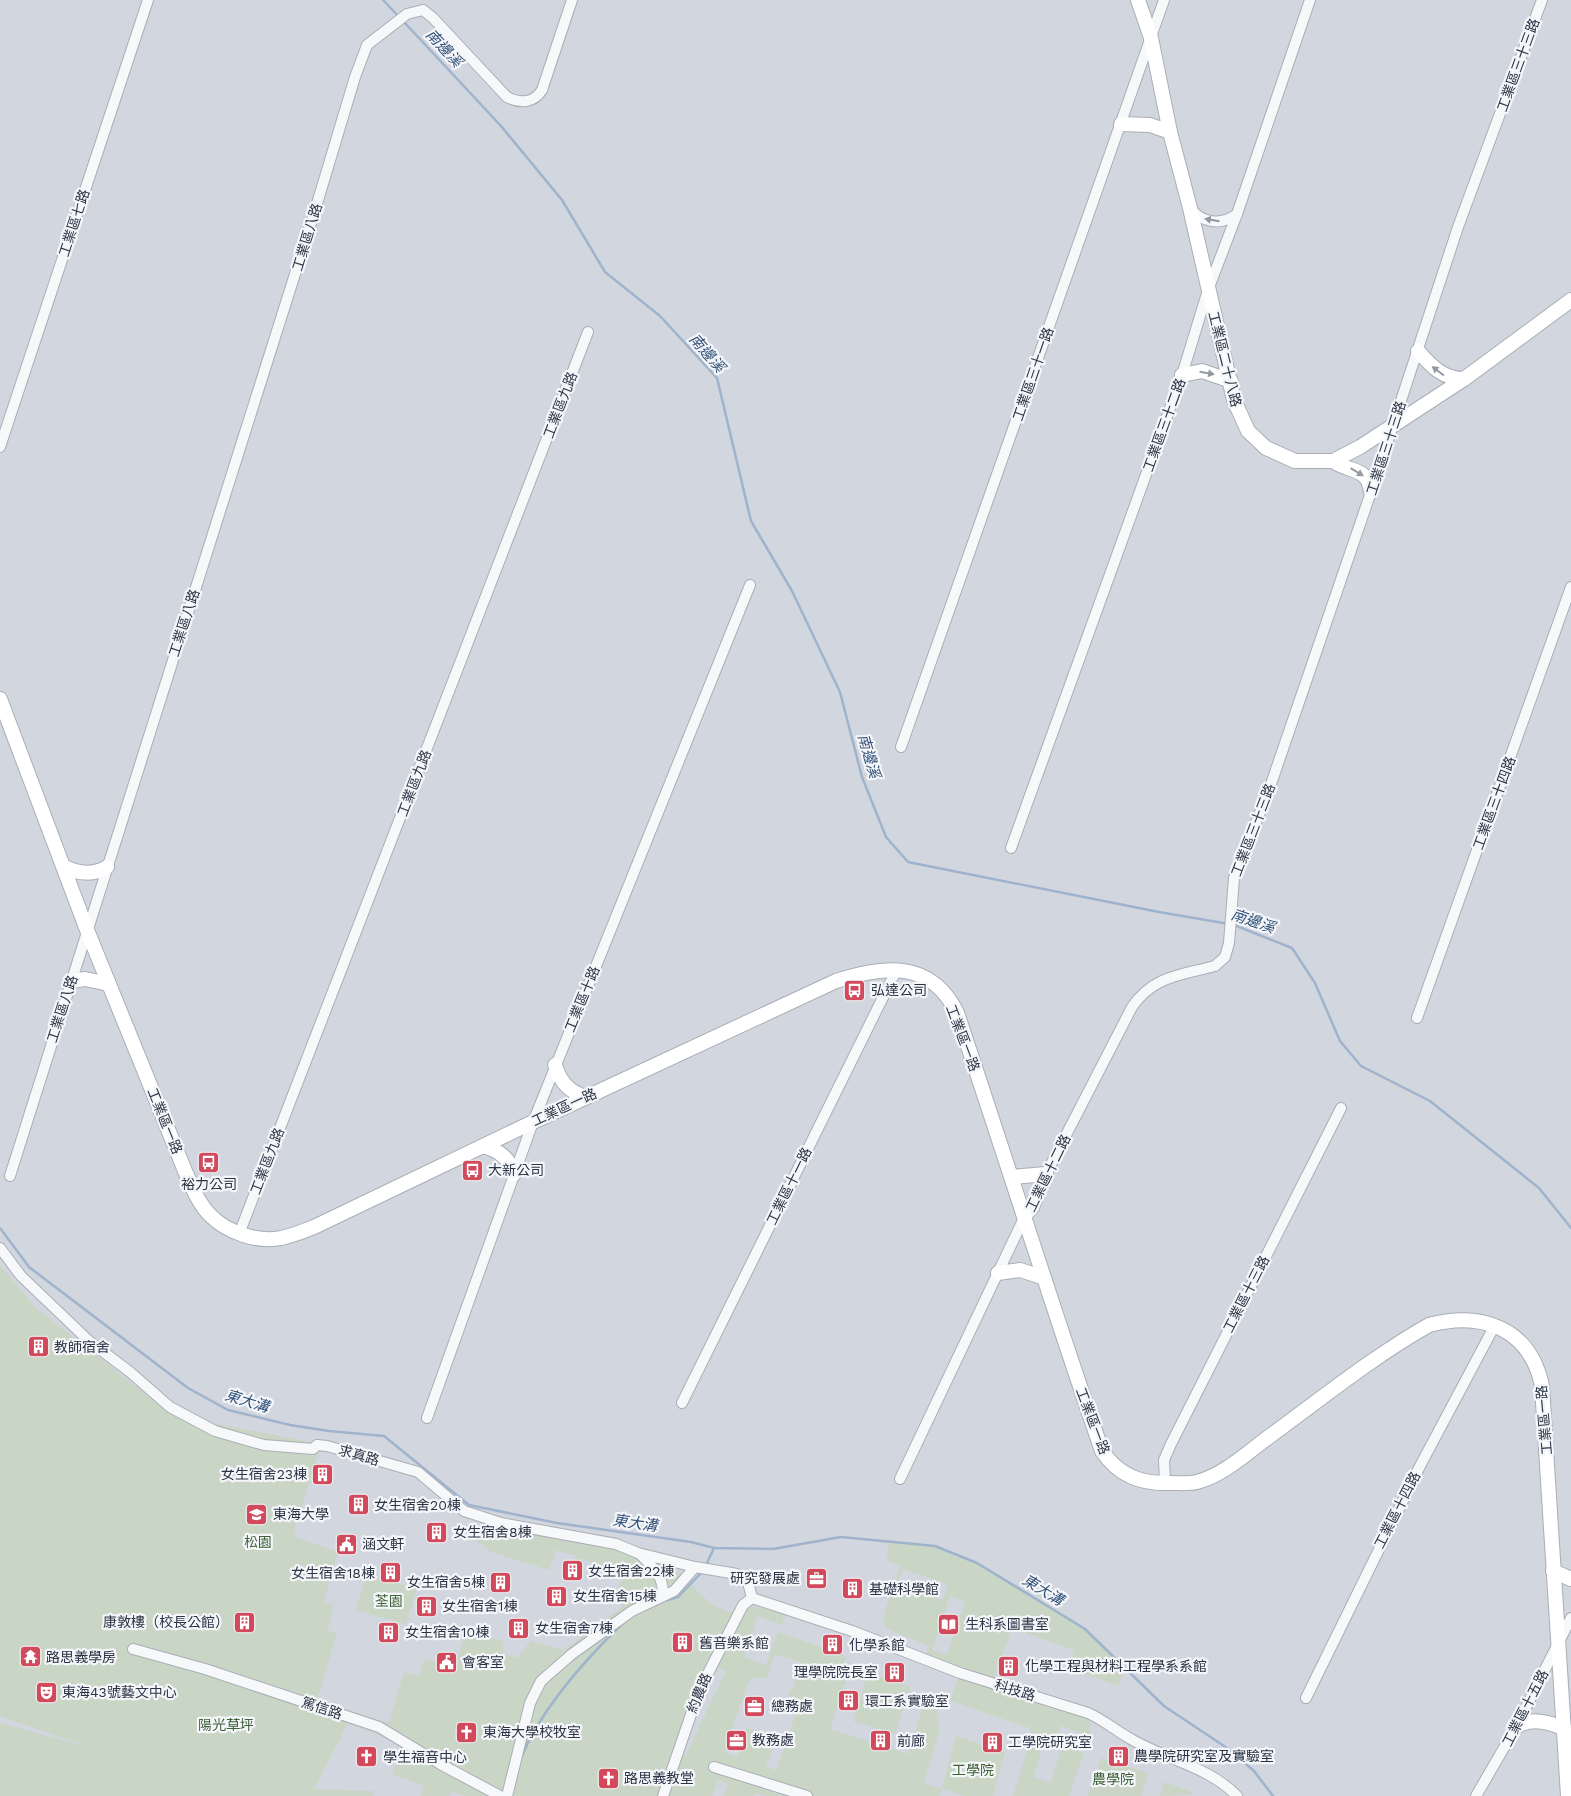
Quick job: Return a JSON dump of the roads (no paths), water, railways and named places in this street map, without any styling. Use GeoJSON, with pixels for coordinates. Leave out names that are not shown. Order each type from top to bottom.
{"type":"FeatureCollection","features":[{"type":"Feature","properties":{"kind":"street","name":"工業區七路"},"geometry":{"type":"LineString","coordinates":[[0,447],[148,0]]}},
{"type":"Feature","properties":{"kind":"street","name":"工業區八路"},"geometry":{"type":"LineString","coordinates":[[10,1176],[367,45],[407,14],[422,10],[433,18],[507,97],[515,101],[526,101],[538,97],[542,90],[572,0]]}},
{"type":"Feature","properties":{"kind":"street","name":"工業區二十八路"},"geometry":{"type":"LineString","coordinates":[[1138,0],[1150,38],[1170,132],[1190,208],[1234,400],[1242,421],[1248,431],[1266,448],[1295,461],[1333,462]]}},
{"type":"Feature","properties":{"kind":"street","name":"工業區三十一路"},"geometry":{"type":"LineString","coordinates":[[901,747],[1164,0]]}},
{"type":"Feature","properties":{"kind":"street","name":"工業區三十二路"},"geometry":{"type":"LineString","coordinates":[[1011,848],[1182,375],[1208,290],[1237,214],[1310,0]]}},
{"type":"Feature","properties":{"kind":"street","name":"工業區三十三路"},"geometry":{"type":"LineString","coordinates":[[1229,943],[1234,878],[1270,787],[1394,424],[1458,227],[1542,0]]}},
{"type":"Feature","properties":{"kind":"street"},"geometry":{"type":"LineString","coordinates":[[1121,124],[1150,125],[1170,132]]}},
{"type":"Feature","properties":{"kind":"street"},"geometry":{"type":"LineString","coordinates":[[1190,208],[1200,217],[1212,222],[1225,221],[1237,214]]}},
{"type":"Feature","properties":{"kind":"street"},"geometry":{"type":"LineString","coordinates":[[1333,462],[1360,447],[1464,379],[1571,300]]}},
{"type":"Feature","properties":{"kind":"street","name":"工業區九路"},"geometry":{"type":"LineString","coordinates":[[239,1234],[588,332]]}},
{"type":"Feature","properties":{"kind":"street"},"geometry":{"type":"LineString","coordinates":[[1418,351],[1440,373],[1448,378],[1464,379]]}},
{"type":"Feature","properties":{"kind":"street"},"geometry":{"type":"LineString","coordinates":[[1182,375],[1202,371],[1231,381]]}},
{"type":"Feature","properties":{"kind":"street"},"geometry":{"type":"LineString","coordinates":[[1333,462],[1361,473],[1368,481],[1371,492]]}},
{"type":"Feature","properties":{"kind":"street","name":"工業區十路"},"geometry":{"type":"LineString","coordinates":[[427,1418],[532,1122],[750,585]]}},
{"type":"Feature","properties":{"kind":"street","name":"工業區三十四路"},"geometry":{"type":"LineString","coordinates":[[1417,1018],[1571,587]]}},
{"type":"Feature","properties":{"kind":"street","name":"工業區一路"},"geometry":{"type":"LineString","coordinates":[[0,700],[65,867],[87,930],[185,1171],[200,1202],[210,1216],[239,1234],[261,1239],[281,1238],[314,1227],[532,1122],[836,981],[876,970],[897,969],[909,971],[929,981],[944,993],[952,1003],[1012,1177],[1023,1220],[1102,1451],[1117,1470],[1131,1478],[1165,1484],[1196,1482],[1216,1475],[1315,1403],[1429,1325],[1465,1320],[1495,1325],[1511,1334],[1522,1345],[1538,1369],[1545,1434],[1568,1796]]}},
{"type":"Feature","properties":{"kind":"street"},"geometry":{"type":"LineString","coordinates":[[65,867],[80,872],[96,872],[107,867]]}},
{"type":"Feature","properties":{"kind":"street","name":"工業區十二路"},"geometry":{"type":"LineString","coordinates":[[900,1479],[1023,1220],[1034,1208],[1046,1174],[1140,995],[1151,985],[1161,981],[1215,966],[1224,957],[1229,943]]}},
{"type":"Feature","properties":{"kind":"street","name":"工業區十一路"},"geometry":{"type":"LineString","coordinates":[[682,1403],[897,969]]}},
{"type":"Feature","properties":{"kind":"street"},"geometry":{"type":"LineString","coordinates":[[71,981],[85,979],[109,984]]}},
{"type":"Feature","properties":{"kind":"street"},"geometry":{"type":"LineString","coordinates":[[556,1065],[559,1078],[564,1085],[572,1092],[586,1097]]}},
{"type":"Feature","properties":{"kind":"street","name":"工業區十三路"},"geometry":{"type":"LineString","coordinates":[[1165,1484],[1164,1460],[1171,1444],[1341,1108]]}},
{"type":"Feature","properties":{"kind":"street"},"geometry":{"type":"LineString","coordinates":[[483,1146],[496,1151],[508,1160],[514,1174]]}},
{"type":"Feature","properties":{"kind":"street"},"geometry":{"type":"LineString","coordinates":[[1012,1177],[1046,1174]]}},
{"type":"Feature","properties":{"kind":"street","name":"求真路"},"geometry":{"type":"LineString","coordinates":[[0,1248],[20,1276],[89,1341],[130,1372],[170,1407],[215,1431],[264,1445],[313,1449],[317,1445],[327,1446],[418,1472],[464,1511],[501,1523],[616,1544],[638,1553],[744,1577],[748,1582],[752,1598]]}},
{"type":"Feature","properties":{"kind":"street"},"geometry":{"type":"LineString","coordinates":[[998,1274],[1020,1270],[1042,1277]]}},
{"type":"Feature","properties":{"kind":"street","name":"工業區十四路"},"geometry":{"type":"LineString","coordinates":[[1306,1698],[1407,1491],[1495,1325]]}},
{"type":"Feature","properties":{"kind":"street"},"geometry":{"type":"LineString","coordinates":[[638,1553],[658,1573],[663,1584],[663,1594]]}},
{"type":"Feature","properties":{"kind":"street"},"geometry":{"type":"LineString","coordinates":[[510,1789],[530,1703],[541,1681],[572,1654],[632,1611],[674,1590],[695,1567]]}},
{"type":"Feature","properties":{"kind":"street"},"geometry":{"type":"LineString","coordinates":[[1553,1571],[1571,1579]]}},
{"type":"Feature","properties":{"kind":"street","name":"科技路"},"geometry":{"type":"LineString","coordinates":[[752,1598],[780,1609],[852,1631],[960,1673],[1088,1713],[1102,1719],[1132,1740],[1207,1775],[1237,1796]]}},
{"type":"Feature","properties":{"kind":"street","name":"約農路"},"geometry":{"type":"LineString","coordinates":[[663,1796],[699,1691],[743,1605],[752,1598]]}},
{"type":"Feature","properties":{"kind":"street","name":"工業區十五路"},"geometry":{"type":"LineString","coordinates":[[1476,1796],[1516,1727],[1571,1618]]}},
{"type":"Feature","properties":{"kind":"street","name":"篤信路"},"geometry":{"type":"LineString","coordinates":[[132,1649],[205,1669],[379,1727],[442,1766],[500,1796]]}},
{"type":"Feature","properties":{"kind":"street"},"geometry":{"type":"LineString","coordinates":[[1516,1727],[1533,1722],[1551,1723],[1564,1729]]}},
{"type":"Feature","properties":{"kind":"street"},"geometry":{"type":"LineString","coordinates":[[714,1767],[807,1796]]}},
{"type":"Feature","properties":{"kind":"waterway","name":"南邊溪"},"geometry":{"type":"LineString","coordinates":[[383,0],[400,18]]}},
{"type":"Feature","properties":{"kind":"waterway","name":"南邊溪"},"geometry":{"type":"LineString","coordinates":[[404,22],[501,126],[562,200],[605,272],[660,316],[717,378],[751,521],[792,591],[840,692],[862,777],[886,837],[908,862],[1229,924]]}},
{"type":"Feature","properties":{"kind":"waterway","name":"南邊溪"},"geometry":{"type":"LineString","coordinates":[[1234,925],[1292,948],[1315,983],[1340,1041],[1361,1066],[1430,1101],[1539,1188],[1571,1228]]}},
{"type":"Feature","properties":{"kind":"waterway","name":"東大溝"},"geometry":{"type":"LineString","coordinates":[[0,1228],[29,1267],[188,1388],[228,1410],[290,1425],[384,1436],[469,1505],[557,1523],[691,1542],[714,1548],[773,1549],[841,1537],[935,1546],[977,1563],[1085,1629],[1164,1706],[1227,1748],[1254,1771],[1273,1796]]}},
{"type":"Feature","properties":{"kind":"waterway"},"geometry":{"type":"LineString","coordinates":[[706,1565],[714,1548]]}},
{"type":"Feature","properties":{"kind":"waterway"},"geometry":{"type":"LineString","coordinates":[[664,1601],[678,1597],[702,1572]]}},
{"type":"Feature","properties":{"kind":"waterway"},"geometry":{"type":"LineString","coordinates":[[521,1758],[552,1704],[578,1670],[621,1625]]}},
{"type":"Feature","properties":{"kind":"place","name":"弘達公司"},"geometry":{"type":"Point","coordinates":[855,990]}},
{"type":"Feature","properties":{"kind":"place","name":"裕力公司"},"geometry":{"type":"Point","coordinates":[209,1162]}},
{"type":"Feature","properties":{"kind":"place","name":"大新公司"},"geometry":{"type":"Point","coordinates":[472,1170]}},
{"type":"Feature","properties":{"kind":"place","name":"教師宿舍"},"geometry":{"type":"Point","coordinates":[38,1347]}},
{"type":"Feature","properties":{"kind":"place","name":"女生宿舍23棟"},"geometry":{"type":"Point","coordinates":[323,1474]}},
{"type":"Feature","properties":{"kind":"place","name":"女生宿舍20棟"},"geometry":{"type":"Point","coordinates":[358,1505]}},
{"type":"Feature","properties":{"kind":"place","name":"東海大學"},"geometry":{"type":"Point","coordinates":[257,1514]}},
{"type":"Feature","properties":{"kind":"place","name":"女生宿舍8棟"},"geometry":{"type":"Point","coordinates":[437,1532]}},
{"type":"Feature","properties":{"kind":"place","name":"涵文軒"},"geometry":{"type":"Point","coordinates":[346,1544]}},
{"type":"Feature","properties":{"kind":"place","name":"女生宿舍22棟"},"geometry":{"type":"Point","coordinates":[572,1571]}},
{"type":"Feature","properties":{"kind":"place","name":"女生宿舍18棟"},"geometry":{"type":"Point","coordinates":[391,1573]}},
{"type":"Feature","properties":{"kind":"place","name":"研究發展處"},"geometry":{"type":"Point","coordinates":[816,1578]}},
{"type":"Feature","properties":{"kind":"place","name":"女生宿舍5棟"},"geometry":{"type":"Point","coordinates":[501,1582]}},
{"type":"Feature","properties":{"kind":"place","name":"基礎科學館"},"geometry":{"type":"Point","coordinates":[853,1589]}},
{"type":"Feature","properties":{"kind":"place","name":"女生宿舍15棟"},"geometry":{"type":"Point","coordinates":[557,1596]}},
{"type":"Feature","properties":{"kind":"place","name":"女生宿舍1棟"},"geometry":{"type":"Point","coordinates":[426,1606]}},
{"type":"Feature","properties":{"kind":"place","name":"康敦樓（校長公館）"},"geometry":{"type":"Point","coordinates":[245,1622]}},
{"type":"Feature","properties":{"kind":"place","name":"生科系圖書室"},"geometry":{"type":"Point","coordinates":[949,1624]}},
{"type":"Feature","properties":{"kind":"place","name":"女生宿舍7棟"},"geometry":{"type":"Point","coordinates":[519,1628]}},
{"type":"Feature","properties":{"kind":"place","name":"女生宿舍10棟"},"geometry":{"type":"Point","coordinates":[389,1632]}},
{"type":"Feature","properties":{"kind":"place","name":"舊音樂系館"},"geometry":{"type":"Point","coordinates":[683,1643]}},
{"type":"Feature","properties":{"kind":"place","name":"化學系館"},"geometry":{"type":"Point","coordinates":[833,1645]}},
{"type":"Feature","properties":{"kind":"place","name":"路思義學房"},"geometry":{"type":"Point","coordinates":[30,1657]}},
{"type":"Feature","properties":{"kind":"place","name":"會客室"},"geometry":{"type":"Point","coordinates":[446,1662]}},
{"type":"Feature","properties":{"kind":"place","name":"化學工程與材料工程學系系館"},"geometry":{"type":"Point","coordinates":[1009,1666]}},
{"type":"Feature","properties":{"kind":"place","name":"理學院院長室"},"geometry":{"type":"Point","coordinates":[894,1672]}},
{"type":"Feature","properties":{"kind":"place","name":"東海43號藝文中心"},"geometry":{"type":"Point","coordinates":[46,1692]}},
{"type":"Feature","properties":{"kind":"place","name":"環工系實驗室"},"geometry":{"type":"Point","coordinates":[849,1701]}},
{"type":"Feature","properties":{"kind":"place","name":"總務處"},"geometry":{"type":"Point","coordinates":[755,1706]}},
{"type":"Feature","properties":{"kind":"place","name":"東海大學校牧室"},"geometry":{"type":"Point","coordinates":[467,1732]}},
{"type":"Feature","properties":{"kind":"place","name":"教務處"},"geometry":{"type":"Point","coordinates":[736,1740]}},
{"type":"Feature","properties":{"kind":"place","name":"前廊"},"geometry":{"type":"Point","coordinates":[881,1741]}},
{"type":"Feature","properties":{"kind":"place","name":"工學院研究室"},"geometry":{"type":"Point","coordinates":[992,1742]}},
{"type":"Feature","properties":{"kind":"place","name":"農學院研究室及實驗室"},"geometry":{"type":"Point","coordinates":[1118,1756]}},
{"type":"Feature","properties":{"kind":"place","name":"學生福音中心"},"geometry":{"type":"Point","coordinates":[367,1757]}},
{"type":"Feature","properties":{"kind":"place","name":"路思義教堂"},"geometry":{"type":"Point","coordinates":[608,1778]}},
{"type":"Feature","properties":{"kind":"park label","name":"松園"},"geometry":{"type":"Point","coordinates":[258,1542]}},
{"type":"Feature","properties":{"kind":"park label","name":"荃園"},"geometry":{"type":"Point","coordinates":[389,1601]}},
{"type":"Feature","properties":{"kind":"park label","name":"陽光草坪"},"geometry":{"type":"Point","coordinates":[226,1725]}},
{"type":"Feature","properties":{"kind":"park label","name":"工學院"},"geometry":{"type":"Point","coordinates":[973,1770]}},
{"type":"Feature","properties":{"kind":"park label","name":"農學院"},"geometry":{"type":"Point","coordinates":[1113,1779]}}]}
